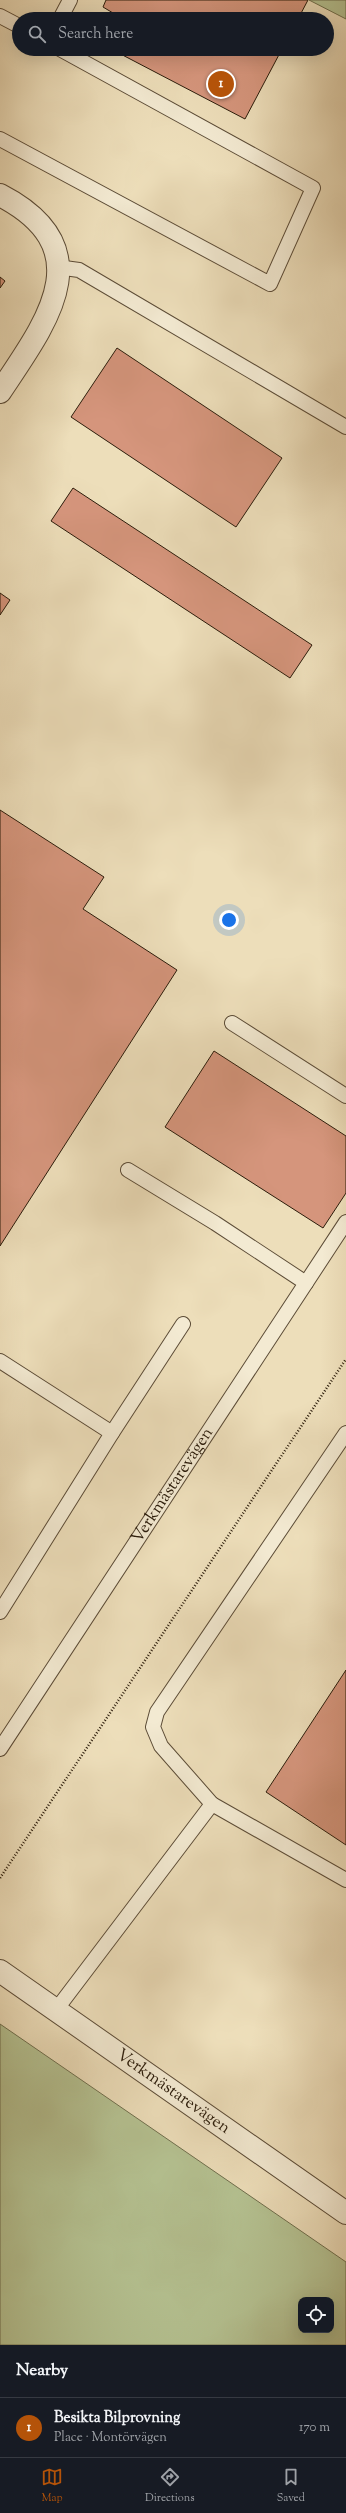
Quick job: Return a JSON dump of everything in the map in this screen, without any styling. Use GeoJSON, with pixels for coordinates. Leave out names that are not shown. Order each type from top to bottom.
{"type":"FeatureCollection","features":[{"type":"Feature","properties":{"kind":"street"},"geometry":{"type":"LineString","coordinates":[[0,195],[10,200],[44,228],[57,255],[57,289],[44,325],[0,392]]}},
{"type":"Feature","properties":{"kind":"street","name":"Verkmästarevägen"},"geometry":{"type":"LineString","coordinates":[[0,1971],[346,2213]]}},
{"type":"Feature","properties":{"kind":"lane"},"geometry":{"type":"LineString","coordinates":[[64,12],[70,0]]}},
{"type":"Feature","properties":{"kind":"lane"},"geometry":{"type":"LineString","coordinates":[[0,16],[12,22]]}},
{"type":"Feature","properties":{"kind":"lane"},"geometry":{"type":"LineString","coordinates":[[0,139],[270,284],[314,188],[73,56]]}},
{"type":"Feature","properties":{"kind":"lane"},"geometry":{"type":"LineString","coordinates":[[57,267],[79,270],[346,427]]}},
{"type":"Feature","properties":{"kind":"lane"},"geometry":{"type":"LineString","coordinates":[[232,1022],[346,1096]]}},
{"type":"Feature","properties":{"kind":"lane"},"geometry":{"type":"LineString","coordinates":[[128,1170],[215,1223],[306,1283]]}},
{"type":"Feature","properties":{"kind":"lane","name":"Verkmästarevägen"},"geometry":{"type":"LineString","coordinates":[[0,1749],[346,1222]]}},
{"type":"Feature","properties":{"kind":"lane"},"geometry":{"type":"LineString","coordinates":[[0,1612],[112,1433],[183,1324]]}},
{"type":"Feature","properties":{"kind":"lane"},"geometry":{"type":"LineString","coordinates":[[0,1361],[112,1433]]}},
{"type":"Feature","properties":{"kind":"lane"},"geometry":{"type":"LineString","coordinates":[[346,1433],[157,1712],[153,1727],[161,1746],[212,1804],[346,1880]]}},
{"type":"Feature","properties":{"kind":"lane"},"geometry":{"type":"LineString","coordinates":[[56,2010],[212,1804]]}},
{"type":"Feature","properties":{"kind":"path"},"geometry":{"type":"LineString","coordinates":[[0,1878],[346,1359]]}},
{"type":"Feature","properties":{"kind":"green space"},"geometry":{"type":"Polygon","coordinates":[[[309,0],[346,0],[346,19],[309,0]]]}},
{"type":"Feature","properties":{"kind":"green space"},"geometry":{"type":"Polygon","coordinates":[[[0,2024],[346,2262],[346,2345],[0,2345],[0,2024]]]}},
{"type":"Feature","properties":{"kind":"building"},"geometry":{"type":"Polygon","coordinates":[[[106,0],[308,0],[302,12],[111,12],[103,7],[106,0]]]}},
{"type":"Feature","properties":{"kind":"building"},"geometry":{"type":"Polygon","coordinates":[[[124,56],[278,56],[245,119],[124,56]]]}},
{"type":"Feature","properties":{"kind":"building"},"geometry":{"type":"Polygon","coordinates":[[[0,277],[5,281],[0,288],[0,277]]]}},
{"type":"Feature","properties":{"kind":"building"},"geometry":{"type":"Polygon","coordinates":[[[117,348],[282,458],[236,527],[71,417],[117,348]]]}},
{"type":"Feature","properties":{"kind":"building"},"geometry":{"type":"Polygon","coordinates":[[[73,488],[312,645],[290,678],[51,521],[73,488]]]}},
{"type":"Feature","properties":{"kind":"building"},"geometry":{"type":"Polygon","coordinates":[[[0,593],[10,600],[0,615],[0,593]]]}},
{"type":"Feature","properties":{"kind":"building"},"geometry":{"type":"Polygon","coordinates":[[[0,810],[104,877],[83,909],[177,970],[0,1246],[0,810]]]}},
{"type":"Feature","properties":{"kind":"building"},"geometry":{"type":"Polygon","coordinates":[[[214,1051],[346,1136],[346,1193],[323,1228],[165,1127],[214,1051]]]}},
{"type":"Feature","properties":{"kind":"building"},"geometry":{"type":"Polygon","coordinates":[[[346,1670],[346,1845],[266,1792],[346,1670]]]}},
{"type":"Feature","properties":{"kind":"place","name":"Besikta Bilprovning"},"geometry":{"type":"Point","coordinates":[221,84]}}]}
